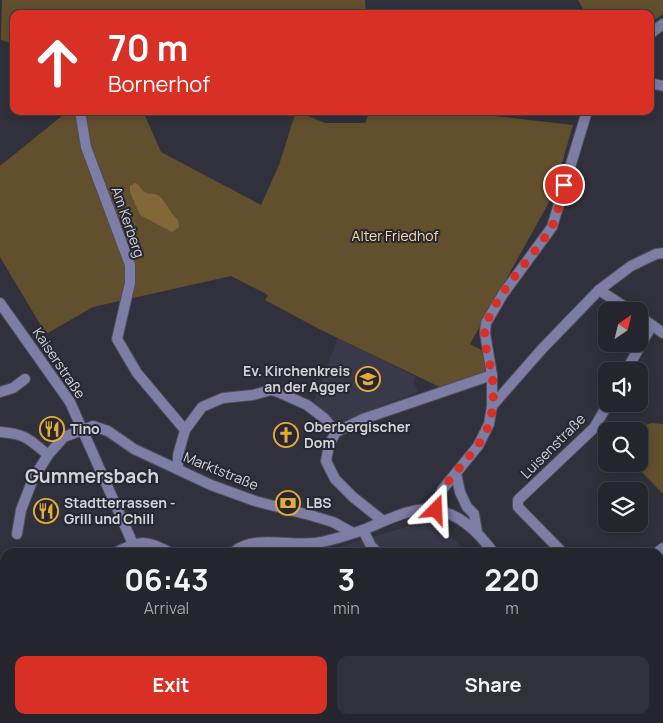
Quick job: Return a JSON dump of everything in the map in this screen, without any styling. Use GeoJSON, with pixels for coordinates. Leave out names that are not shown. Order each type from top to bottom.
{"type":"FeatureCollection","features":[{"type":"Feature","properties":{"kind":"street","name":"Am Kerberg"},"geometry":{"type":"LineString","coordinates":[[81,115],[86,146],[130,265],[130,283],[117,340],[137,373],[185,430]]}},
{"type":"Feature","properties":{"kind":"street"},"geometry":{"type":"LineString","coordinates":[[436,510],[442,490],[478,446],[489,424],[492,406],[492,376],[486,346],[486,323],[503,294],[552,227],[586,115]]}},
{"type":"Feature","properties":{"kind":"street"},"geometry":{"type":"LineString","coordinates":[[492,406],[542,349],[599,290],[631,266],[656,254],[663,253]]}},
{"type":"Feature","properties":{"kind":"street"},"geometry":{"type":"LineString","coordinates":[[599,290],[617,302]]}},
{"type":"Feature","properties":{"kind":"street","name":"Kaiserstraße"},"geometry":{"type":"LineString","coordinates":[[0,303],[70,402],[134,548]]}},
{"type":"Feature","properties":{"kind":"street"},"geometry":{"type":"LineString","coordinates":[[648,322],[663,332]]}},
{"type":"Feature","properties":{"kind":"street"},"geometry":{"type":"LineString","coordinates":[[631,362],[652,325]]}},
{"type":"Feature","properties":{"kind":"street"},"geometry":{"type":"LineString","coordinates":[[383,521],[353,497],[336,479],[326,461],[329,445],[336,432],[371,416],[492,376]]}},
{"type":"Feature","properties":{"kind":"street"},"geometry":{"type":"LineString","coordinates":[[0,392],[14,388],[24,379]]}},
{"type":"Feature","properties":{"kind":"street"},"geometry":{"type":"LineString","coordinates":[[178,469],[178,455],[185,430],[202,407],[222,398],[253,395],[270,390],[278,392],[307,405],[324,418],[336,432]]}},
{"type":"Feature","properties":{"kind":"street","name":"Luisenstraße"},"geometry":{"type":"LineString","coordinates":[[558,548],[518,506],[518,500],[594,428],[603,412]]}},
{"type":"Feature","properties":{"kind":"street","name":"Marktstraße"},"geometry":{"type":"LineString","coordinates":[[83,429],[93,426],[108,431],[134,450],[236,494],[358,531]]}},
{"type":"Feature","properties":{"kind":"street"},"geometry":{"type":"LineString","coordinates":[[17,534],[21,510],[33,479],[48,455],[64,437],[83,429]]}},
{"type":"Feature","properties":{"kind":"street"},"geometry":{"type":"LineString","coordinates":[[0,432],[18,434],[30,440],[48,455]]}},
{"type":"Feature","properties":{"kind":"street"},"geometry":{"type":"LineString","coordinates":[[456,473],[460,492],[467,507],[474,514],[477,532]]}},
{"type":"Feature","properties":{"kind":"street"},"geometry":{"type":"LineString","coordinates":[[238,548],[252,542],[294,548],[358,531],[414,511],[436,510],[456,517],[477,532],[490,548]]}},
{"type":"Feature","properties":{"kind":"street"},"geometry":{"type":"LineString","coordinates":[[358,531],[373,548]]}},
{"type":"Feature","properties":{"kind":"street"},"geometry":{"type":"LineString","coordinates":[[134,548],[149,542],[160,548]]}},
{"type":"Feature","properties":{"kind":"shaded area"},"geometry":{"type":"Polygon","coordinates":[[[135,183],[145,192],[156,194],[160,197],[178,220],[179,227],[172,232],[140,215],[130,192],[130,186],[135,183]]]}},
{"type":"Feature","properties":{"kind":"shaded area","name":"Ev. Kirchenkreis an der Agger"},"geometry":{"type":"Polygon","coordinates":[[[338,338],[416,377],[414,382],[418,392],[371,411],[348,419],[335,421],[313,403],[338,338]]]}},
{"type":"Feature","properties":{"kind":"shaded area"},"geometry":{"type":"Polygon","coordinates":[[[434,519],[462,548],[334,548],[434,519]]]}},
{"type":"Feature","properties":{"kind":"green space"},"geometry":{"type":"Polygon","coordinates":[[[2,0],[365,0],[366,10],[10,10],[10,43],[1,40],[2,0]]]}},
{"type":"Feature","properties":{"kind":"green space"},"geometry":{"type":"Polygon","coordinates":[[[578,0],[663,0],[663,14],[654,20],[654,10],[584,10],[578,0]]]}},
{"type":"Feature","properties":{"kind":"green space","name":"Alter Friedhof"},"geometry":{"type":"Polygon","coordinates":[[[63,115],[145,115],[161,152],[261,205],[279,165],[295,115],[306,115],[325,123],[365,123],[368,115],[487,115],[573,125],[552,197],[470,344],[490,355],[484,375],[446,390],[323,331],[265,300],[268,295],[231,276],[93,307],[46,334],[0,257],[0,166],[63,115]]]}},
{"type":"Feature","properties":{"kind":"green space"},"geometry":{"type":"Polygon","coordinates":[[[648,424],[663,424],[663,494],[642,472],[648,472],[648,424]]]}},
{"type":"Feature","properties":{"kind":"place","name":"Ev. Kirchenkreis an der Agger"},"geometry":{"type":"Point","coordinates":[368,379]}},
{"type":"Feature","properties":{"kind":"place","name":"Tino"},"geometry":{"type":"Point","coordinates":[52,429]}},
{"type":"Feature","properties":{"kind":"place","name":"Oberbergischer Dom"},"geometry":{"type":"Point","coordinates":[286,435]}},
{"type":"Feature","properties":{"kind":"place","name":"LBS"},"geometry":{"type":"Point","coordinates":[288,503]}},
{"type":"Feature","properties":{"kind":"place","name":"Stadtterrassen - Grill und Chill"},"geometry":{"type":"Point","coordinates":[46,511]}},
{"type":"Feature","properties":{"kind":"district","name":"Gummersbach"},"geometry":{"type":"Point","coordinates":[92,476]}},
{"type":"Feature","properties":{"kind":"route"},"geometry":{"type":"LineString","coordinates":[[436,510],[442,490],[478,446],[489,424],[492,406],[492,376],[486,346],[486,323],[503,294],[552,227],[564,185]]}}]}
